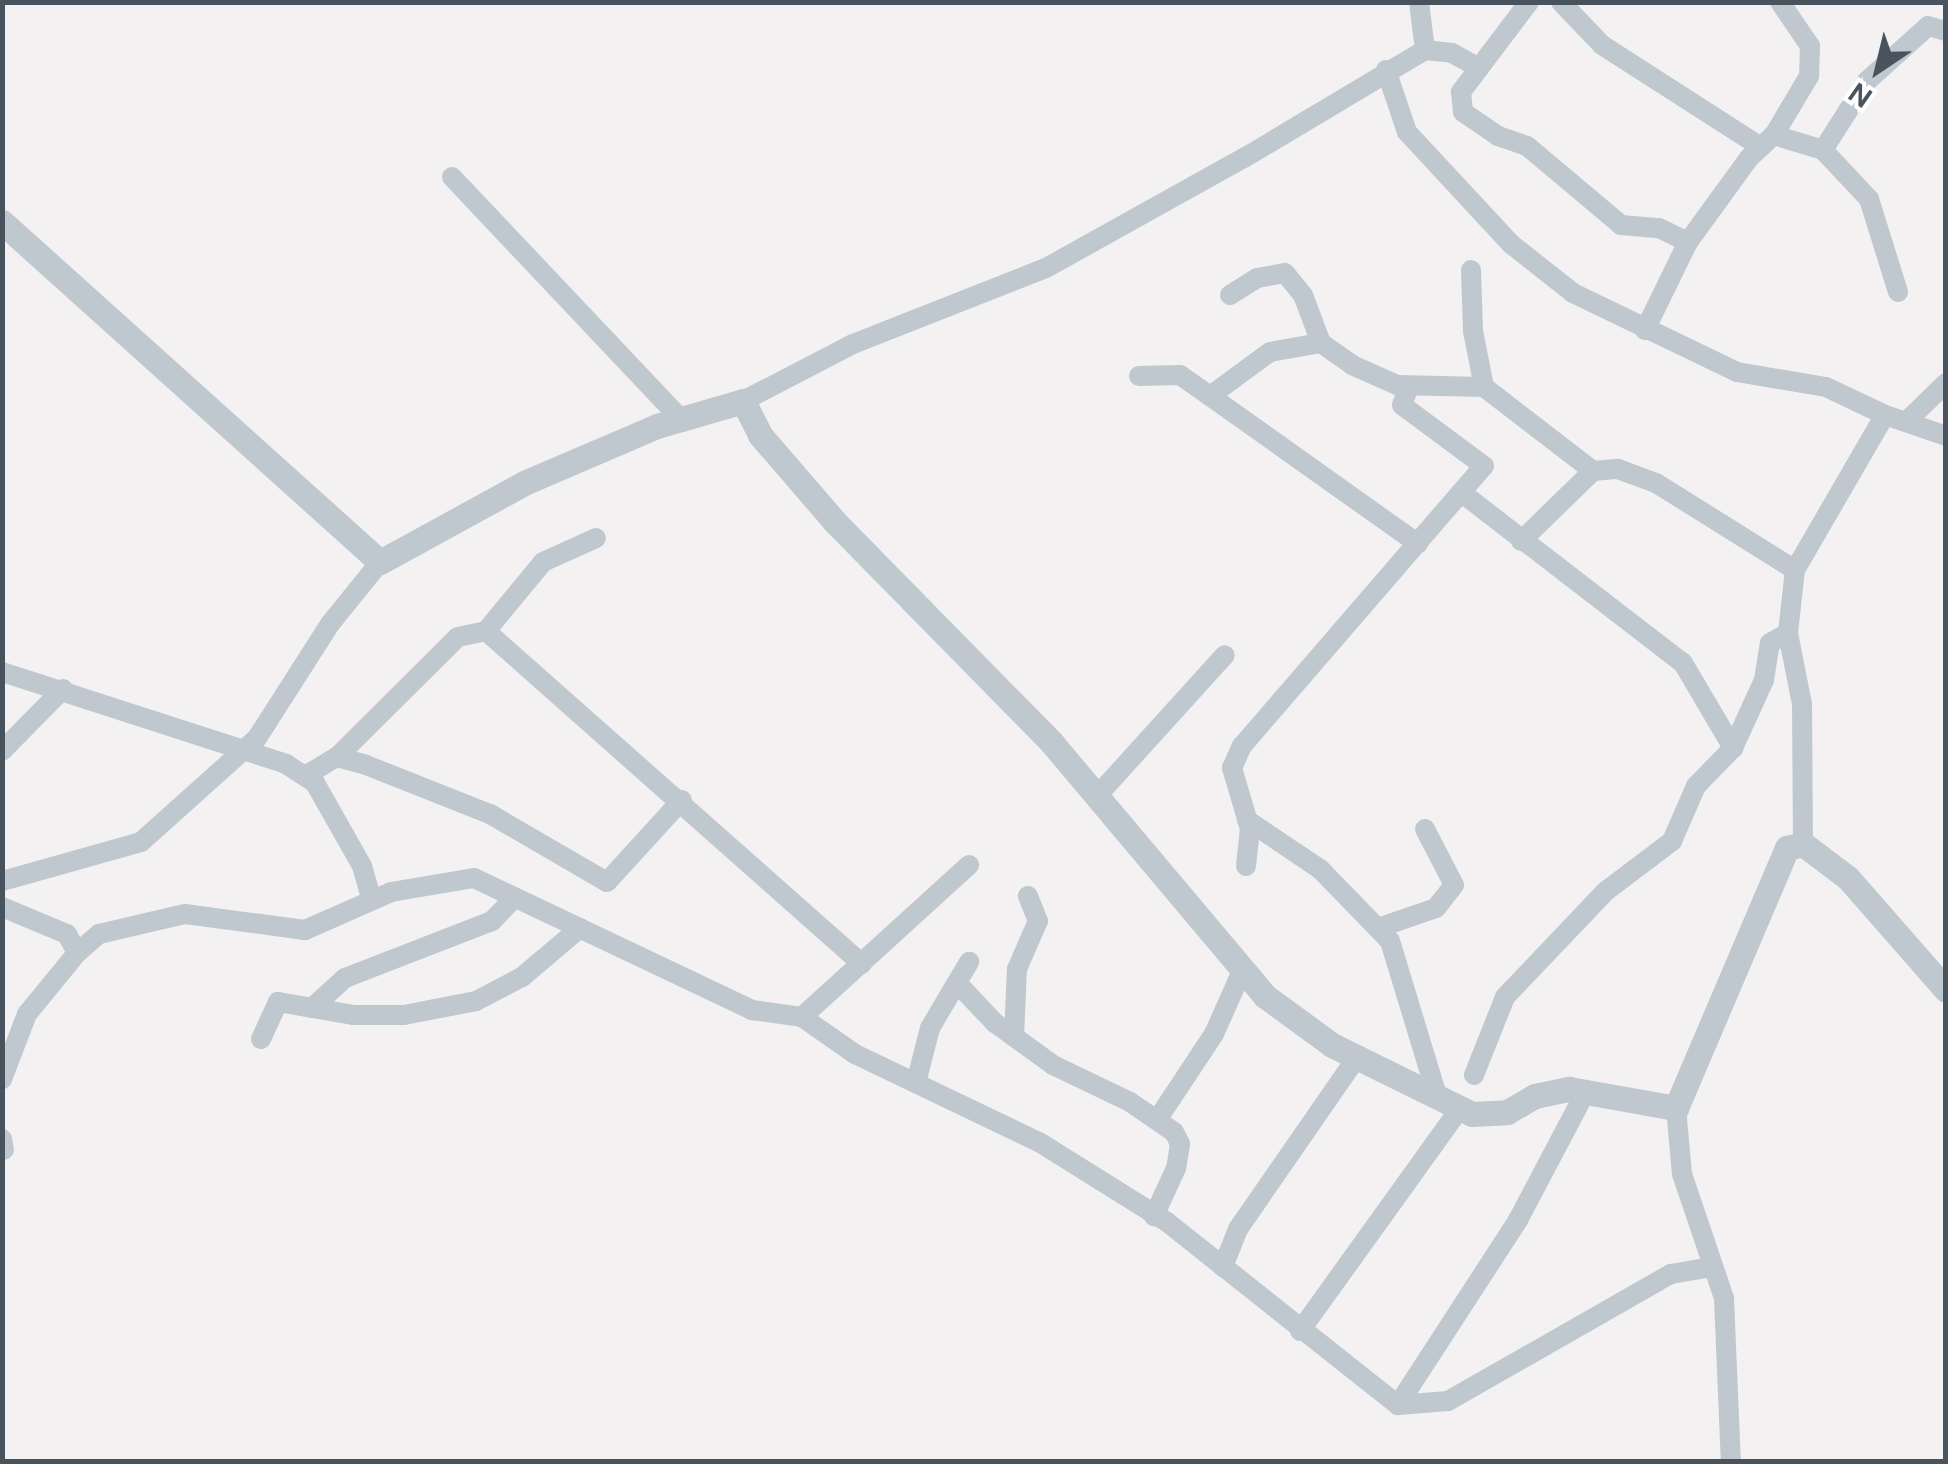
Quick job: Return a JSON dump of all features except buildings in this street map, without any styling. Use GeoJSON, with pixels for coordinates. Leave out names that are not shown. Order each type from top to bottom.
{"type":"FeatureCollection","features":[{"type":"Feature","properties":{"kind":"street"},"geometry":{"type":"LineString","coordinates":[[1419,2],[1426,50]]}},
{"type":"Feature","properties":{"kind":"street"},"geometry":{"type":"LineString","coordinates":[[1529,2],[1460,92],[1463,112],[1498,136],[1527,146],[1621,225],[1659,228],[1688,242]]}},
{"type":"Feature","properties":{"kind":"street"},"geometry":{"type":"LineString","coordinates":[[1561,2],[1602,44],[1768,141],[1823,150],[1869,200],[1898,292]]}},
{"type":"Feature","properties":{"kind":"street"},"geometry":{"type":"LineString","coordinates":[[1646,330],[1688,242],[1768,141],[1809,76],[1810,46],[1780,2]]}},
{"type":"Feature","properties":{"kind":"street"},"geometry":{"type":"LineString","coordinates":[[1823,150],[1867,81],[1928,26],[1946,31]]}},
{"type":"Feature","properties":{"kind":"street"},"geometry":{"type":"LineString","coordinates":[[2,882],[141,842],[243,750],[380,562],[524,483],[657,426],[684,422],[743,402],[853,344],[1046,268],[1426,50],[1452,53],[1479,68]]}},
{"type":"Feature","properties":{"kind":"street"},"geometry":{"type":"LineString","coordinates":[[1386,70],[1407,132],[1511,244],[1574,293],[1738,372],[1826,387],[1886,415],[1946,436]]}},
{"type":"Feature","properties":{"kind":"street"},"geometry":{"type":"LineString","coordinates":[[452,176],[684,422]]}},
{"type":"Feature","properties":{"kind":"street"},"geometry":{"type":"LineString","coordinates":[[2,222],[380,562]]}},
{"type":"Feature","properties":{"kind":"street"},"geometry":{"type":"LineString","coordinates":[[1471,270],[1473,331],[1484,387]]}},
{"type":"Feature","properties":{"kind":"street"},"geometry":{"type":"LineString","coordinates":[[1230,296],[1256,278],[1285,273],[1303,294],[1321,343],[1352,365],[1409,386],[1484,387],[1593,471]]}},
{"type":"Feature","properties":{"kind":"street"},"geometry":{"type":"LineString","coordinates":[[1210,396],[1270,352],[1321,343]]}},
{"type":"Feature","properties":{"kind":"street"},"geometry":{"type":"LineString","coordinates":[[1140,376],[1180,374],[1418,544]]}},
{"type":"Feature","properties":{"kind":"street"},"geometry":{"type":"LineString","coordinates":[[1906,422],[1946,383]]}},
{"type":"Feature","properties":{"kind":"street"},"geometry":{"type":"LineString","coordinates":[[1246,866],[1247,820],[1232,768],[1242,746],[1484,466],[1402,404],[1409,386]]}},
{"type":"Feature","properties":{"kind":"street"},"geometry":{"type":"LineString","coordinates":[[743,402],[760,435],[835,522],[1097,796],[1265,996],[1356,1056],[1460,1108],[1508,1112],[1535,1096],[1586,1090],[1676,1108]]}},
{"type":"Feature","properties":{"kind":"street"},"geometry":{"type":"LineString","coordinates":[[1802,844],[1802,704],[1788,633],[1796,570],[1886,415]]}},
{"type":"Feature","properties":{"kind":"street"},"geometry":{"type":"LineString","coordinates":[[1521,541],[1593,471],[1618,468],[1656,483],[1796,570]]}},
{"type":"Feature","properties":{"kind":"street"},"geometry":{"type":"LineString","coordinates":[[1462,494],[1683,662],[1733,748]]}},
{"type":"Feature","properties":{"kind":"street"},"geometry":{"type":"LineString","coordinates":[[305,776],[337,757],[458,637],[486,631],[543,562],[596,538]]}},
{"type":"Feature","properties":{"kind":"street"},"geometry":{"type":"LineString","coordinates":[[486,631],[682,800],[862,964]]}},
{"type":"Feature","properties":{"kind":"street"},"geometry":{"type":"LineString","coordinates":[[1474,1075],[1505,997],[1606,891],[1672,840],[1696,786],[1733,748],[1764,680],[1770,643],[1788,633]]}},
{"type":"Feature","properties":{"kind":"street"},"geometry":{"type":"LineString","coordinates":[[1097,796],[1225,655]]}},
{"type":"Feature","properties":{"kind":"street"},"geometry":{"type":"LineString","coordinates":[[2,672],[62,688],[243,750],[305,776],[362,866],[372,900]]}},
{"type":"Feature","properties":{"kind":"street"},"geometry":{"type":"LineString","coordinates":[[2,751],[62,688]]}},
{"type":"Feature","properties":{"kind":"street"},"geometry":{"type":"LineString","coordinates":[[337,757],[490,814],[607,882],[682,800]]}},
{"type":"Feature","properties":{"kind":"street"},"geometry":{"type":"LineString","coordinates":[[1247,820],[1320,869],[1378,928],[1405,978],[1437,1096]]}},
{"type":"Feature","properties":{"kind":"street"},"geometry":{"type":"LineString","coordinates":[[1378,928],[1436,908],[1454,885],[1424,829]]}},
{"type":"Feature","properties":{"kind":"street"},"geometry":{"type":"LineString","coordinates":[[1802,844],[1848,878],[1946,990]]}},
{"type":"Feature","properties":{"kind":"street"},"geometry":{"type":"LineString","coordinates":[[1730,1462],[1730,1356],[1724,1298],[1682,1174],[1676,1108],[1788,848],[1802,844]]}},
{"type":"Feature","properties":{"kind":"street"},"geometry":{"type":"LineString","coordinates":[[802,1016],[969,865]]}},
{"type":"Feature","properties":{"kind":"street"},"geometry":{"type":"LineString","coordinates":[[2,1079],[27,1014],[77,953],[100,934],[185,914],[306,930],[372,900],[457,878],[474,878],[752,1010],[802,1016],[855,1054],[1039,1142],[1154,1216],[1398,1405],[1448,1401],[1672,1274],[1712,1267]]}},
{"type":"Feature","properties":{"kind":"street"},"geometry":{"type":"LineString","coordinates":[[1014,1037],[1017,969],[1038,921],[1028,896]]}},
{"type":"Feature","properties":{"kind":"street"},"geometry":{"type":"LineString","coordinates":[[312,1008],[345,978],[492,920],[514,897]]}},
{"type":"Feature","properties":{"kind":"street"},"geometry":{"type":"LineString","coordinates":[[2,907],[67,934],[77,953]]}},
{"type":"Feature","properties":{"kind":"street"},"geometry":{"type":"LineString","coordinates":[[262,1038],[278,1002],[404,1015],[476,1001],[522,978],[580,928]]}},
{"type":"Feature","properties":{"kind":"street"},"geometry":{"type":"LineString","coordinates":[[916,1083],[930,1028],[969,962]]}},
{"type":"Feature","properties":{"kind":"street"},"geometry":{"type":"LineString","coordinates":[[1157,1120],[1214,1034],[1243,969]]}},
{"type":"Feature","properties":{"kind":"street"},"geometry":{"type":"LineString","coordinates":[[957,983],[1014,1037],[1053,1066],[1157,1120],[1180,1144],[1154,1216]]}},
{"type":"Feature","properties":{"kind":"street"},"geometry":{"type":"LineString","coordinates":[[1222,1266],[1238,1229],[1356,1056]]}},
{"type":"Feature","properties":{"kind":"street"},"geometry":{"type":"LineString","coordinates":[[1398,1405],[1518,1220],[1586,1090]]}},
{"type":"Feature","properties":{"kind":"street"},"geometry":{"type":"LineString","coordinates":[[1300,1331],[1460,1108]]}}]}
